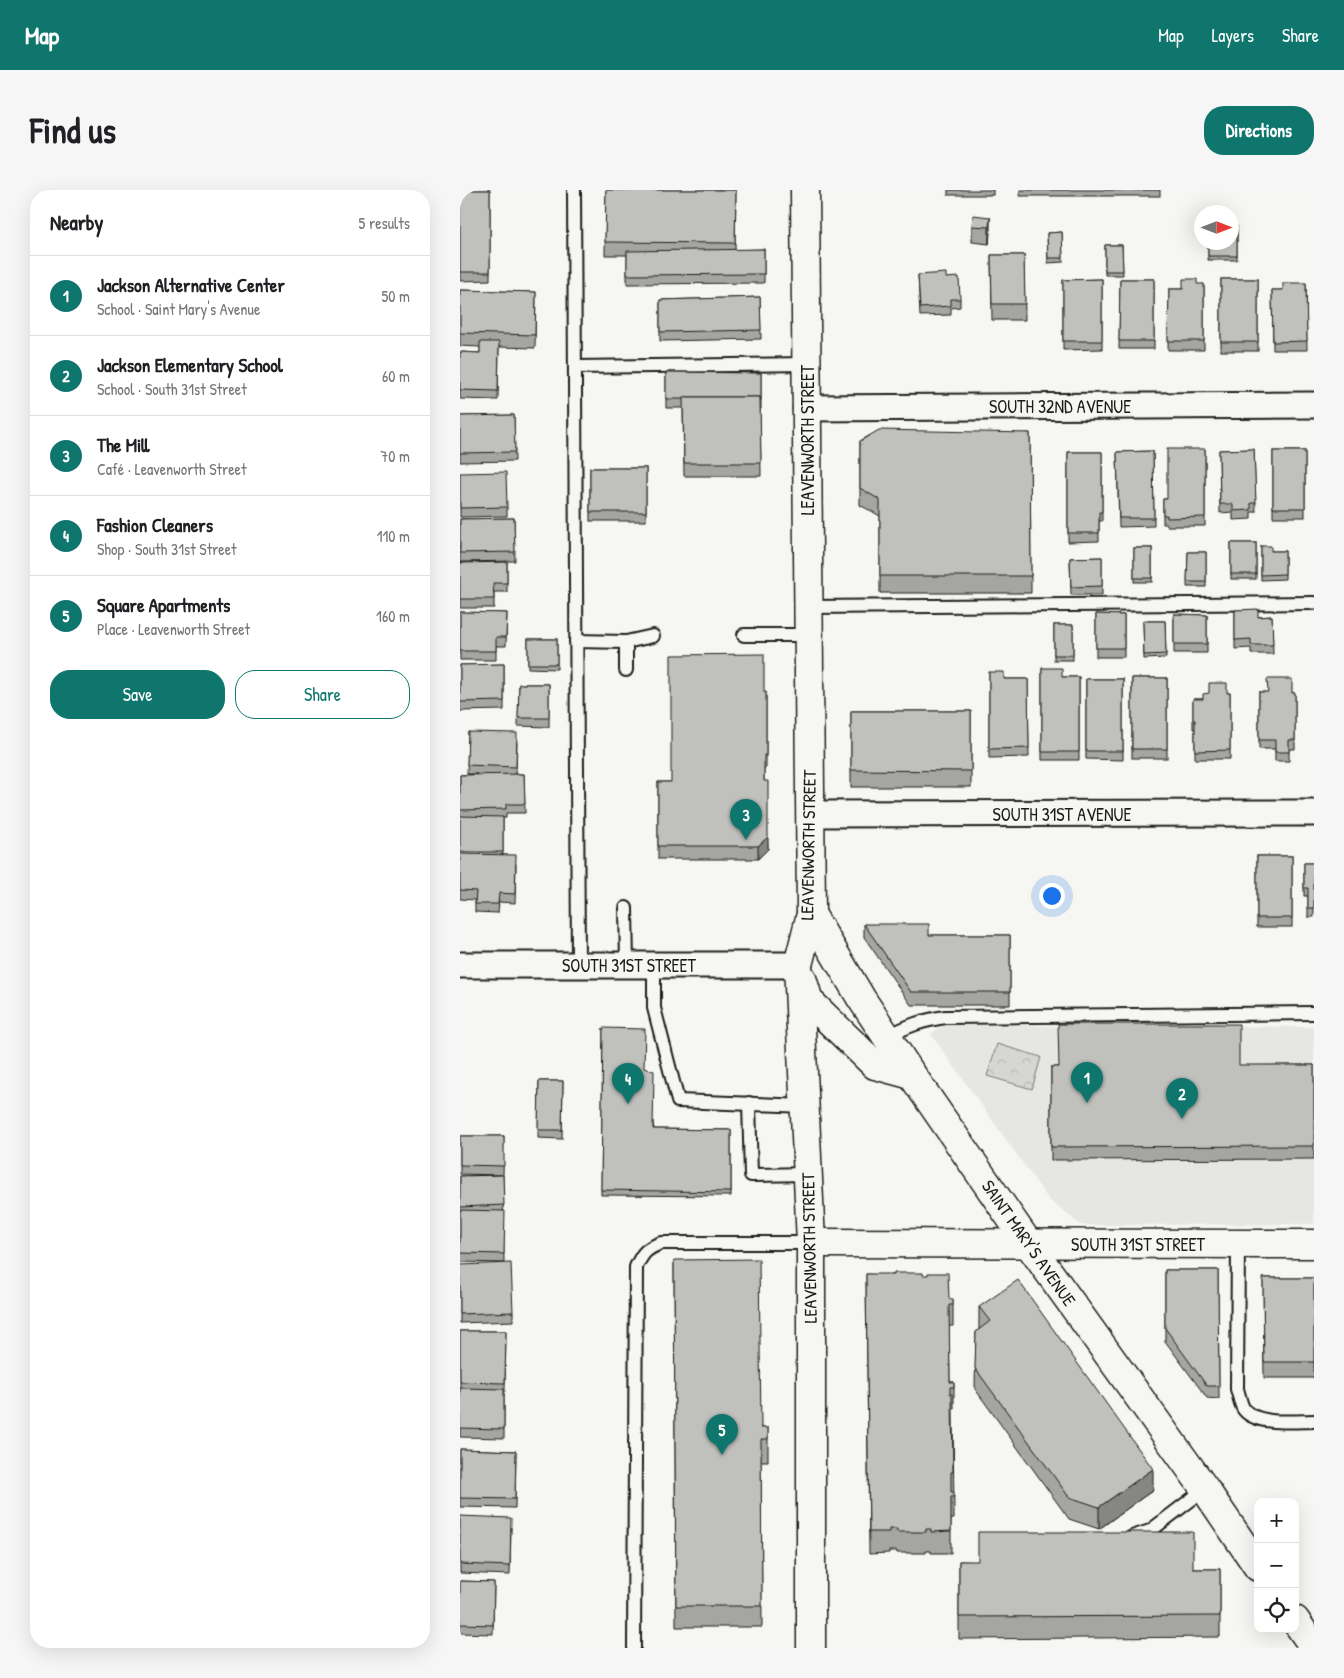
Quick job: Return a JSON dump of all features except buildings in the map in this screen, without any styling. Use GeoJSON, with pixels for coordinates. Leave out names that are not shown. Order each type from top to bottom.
{"type":"FeatureCollection","features":[{"type":"Feature","properties":{"kind":"main road","name":"LEAVENWORTH STREET"},"geometry":{"type":"LineString","coordinates":[[806,190],[806,408],[811,914],[798,965],[811,1243],[811,1648]]}},
{"type":"Feature","properties":{"kind":"main road","name":"SAINT MARY'S AVENUE"},"geometry":{"type":"LineString","coordinates":[[811,914],[861,998],[912,1075],[1028,1243],[1205,1489],[1254,1561]]}},
{"type":"Feature","properties":{"kind":"main road"},"geometry":{"type":"LineString","coordinates":[[798,965],[809,1001],[875,1065],[912,1075]]}},
{"type":"Feature","properties":{"kind":"main road","name":"SOUTH 31ST STREET"},"geometry":{"type":"LineString","coordinates":[[811,1243],[1314,1244]]}},
{"type":"Feature","properties":{"kind":"main road"},"geometry":{"type":"LineString","coordinates":[[1299,1626],[1314,1647]]}},
{"type":"Feature","properties":{"kind":"street","name":"SOUTH 32ND AVENUE"},"geometry":{"type":"LineString","coordinates":[[806,408],[1314,405]]}},
{"type":"Feature","properties":{"kind":"street","name":"SOUTH 31ST AVENUE"},"geometry":{"type":"LineString","coordinates":[[810,814],[1314,813]]}},
{"type":"Feature","properties":{"kind":"street","name":"SOUTH 31ST STREET"},"geometry":{"type":"LineString","coordinates":[[460,965],[798,965]]}},
{"type":"Feature","properties":{"kind":"lane"},"geometry":{"type":"LineString","coordinates":[[574,190],[578,965]]}},
{"type":"Feature","properties":{"kind":"lane"},"geometry":{"type":"LineString","coordinates":[[575,367],[806,364]]}},
{"type":"Feature","properties":{"kind":"lane"},"geometry":{"type":"LineString","coordinates":[[808,607],[1314,603]]}},
{"type":"Feature","properties":{"kind":"lane"},"geometry":{"type":"LineString","coordinates":[[744,635],[808,635]]}},
{"type":"Feature","properties":{"kind":"lane"},"geometry":{"type":"LineString","coordinates":[[576,641],[626,642],[653,636]]}},
{"type":"Feature","properties":{"kind":"lane"},"geometry":{"type":"LineString","coordinates":[[626,642],[626,670]]}},
{"type":"Feature","properties":{"kind":"lane"},"geometry":{"type":"LineString","coordinates":[[626,908],[626,964]]}},
{"type":"Feature","properties":{"kind":"lane"},"geometry":{"type":"LineString","coordinates":[[654,965],[654,1008],[678,1101],[805,1106]]}},
{"type":"Feature","properties":{"kind":"lane"},"geometry":{"type":"LineString","coordinates":[[887,1037],[924,1020],[946,1017],[1314,1013]]}},
{"type":"Feature","properties":{"kind":"lane"},"geometry":{"type":"LineString","coordinates":[[749,1104],[752,1175],[808,1174]]}},
{"type":"Feature","properties":{"kind":"lane"},"geometry":{"type":"LineString","coordinates":[[634,1648],[636,1267],[641,1254],[661,1243],[811,1243]]}},
{"type":"Feature","properties":{"kind":"lane"},"geometry":{"type":"LineString","coordinates":[[1238,1244],[1237,1389],[1244,1409],[1259,1419],[1314,1421]]}},
{"type":"Feature","properties":{"kind":"lane"},"geometry":{"type":"LineString","coordinates":[[1123,1540],[1150,1531],[1205,1489]]}},
{"type":"Feature","properties":{"kind":"shaded area"},"geometry":{"type":"Polygon","coordinates":[[[949,1025],[1314,1027],[1314,1224],[1081,1225],[1049,1200],[931,1034],[938,1028],[949,1025]]]}},
{"type":"Feature","properties":{"kind":"green space"},"geometry":{"type":"Polygon","coordinates":[[[997,1044],[1041,1057],[1032,1089],[987,1076],[997,1044]]]}},
{"type":"Feature","properties":{"kind":"place","name":"The Mill"},"geometry":{"type":"Point","coordinates":[746,840]}},
{"type":"Feature","properties":{"kind":"place","name":"Jackson Alternative Center"},"geometry":{"type":"Point","coordinates":[1087,1103]}},
{"type":"Feature","properties":{"kind":"place","name":"Fashion Cleaners"},"geometry":{"type":"Point","coordinates":[628,1104]}},
{"type":"Feature","properties":{"kind":"place","name":"Jackson Elementary School"},"geometry":{"type":"Point","coordinates":[1182,1119]}},
{"type":"Feature","properties":{"kind":"place","name":"Square Apartments"},"geometry":{"type":"Point","coordinates":[722,1455]}}]}
